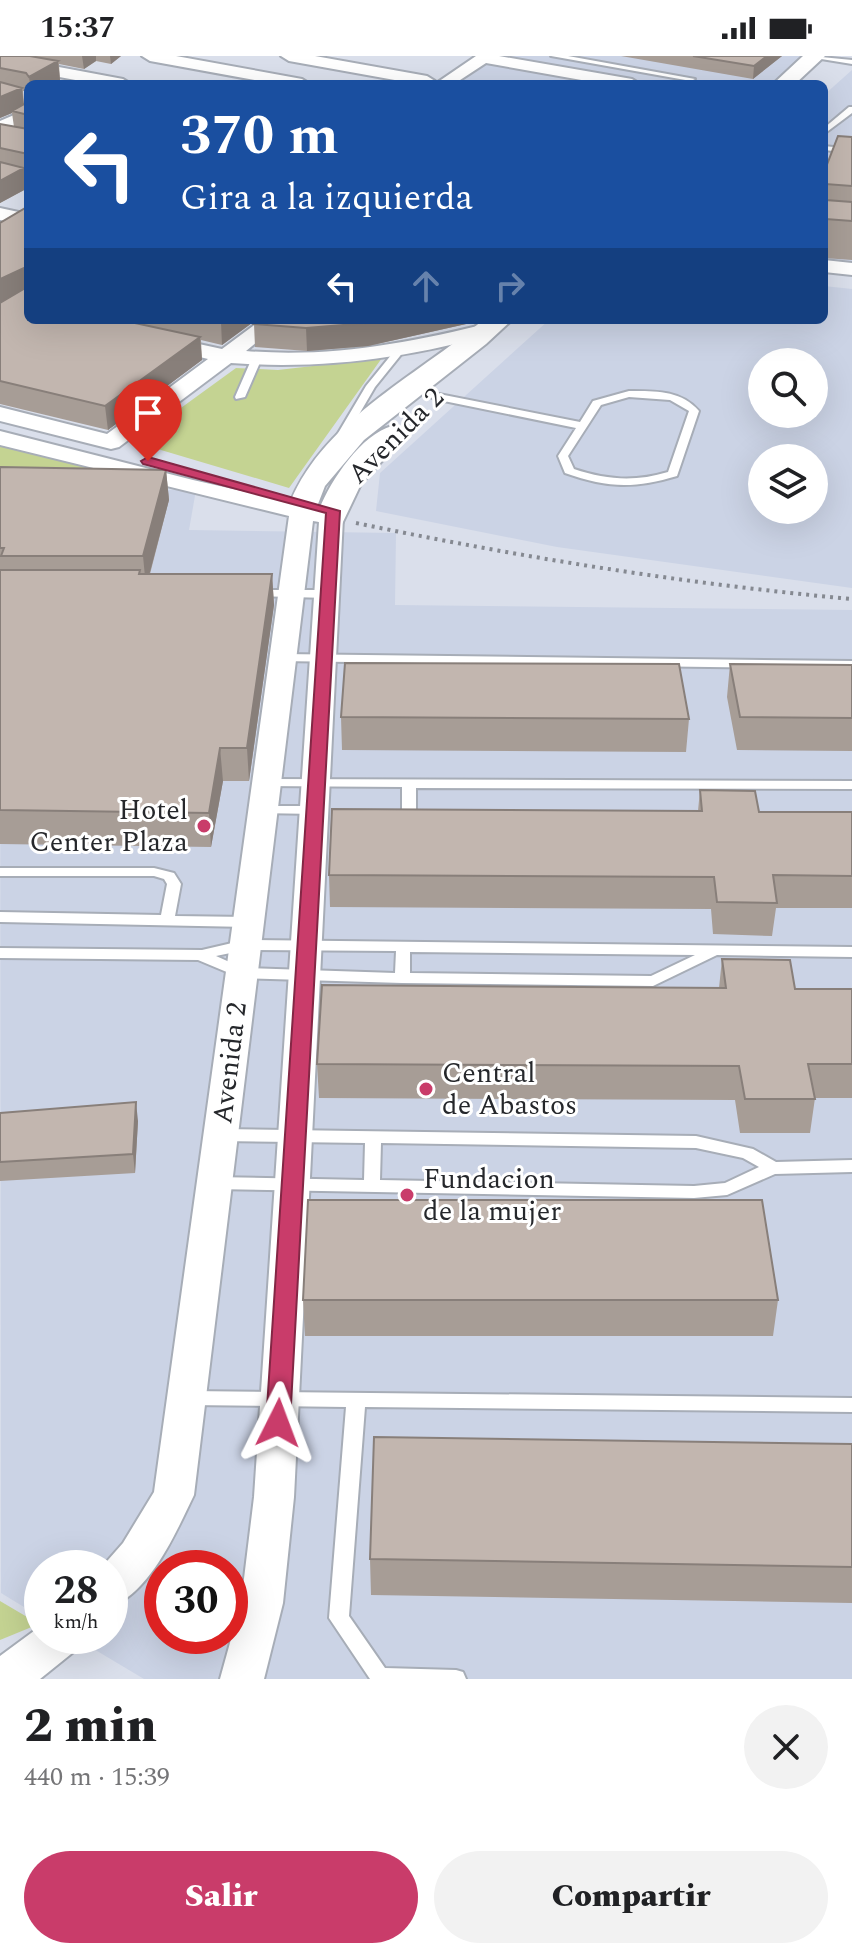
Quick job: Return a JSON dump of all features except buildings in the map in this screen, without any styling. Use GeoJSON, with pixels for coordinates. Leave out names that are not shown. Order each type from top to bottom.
{"type":"FeatureCollection","features":[{"type":"Feature","properties":{"kind":"street"},"geometry":{"type":"LineString","coordinates":[[150,56],[280,80]]}},
{"type":"Feature","properties":{"kind":"street"},"geometry":{"type":"LineString","coordinates":[[289,56],[414,80]]}},
{"type":"Feature","properties":{"kind":"street"},"geometry":{"type":"LineString","coordinates":[[434,80],[465,56]]}},
{"type":"Feature","properties":{"kind":"street"},"geometry":{"type":"LineString","coordinates":[[436,80],[485,57],[609,80]]}},
{"type":"Feature","properties":{"kind":"street"},"geometry":{"type":"LineString","coordinates":[[790,80],[831,58]]}},
{"type":"Feature","properties":{"kind":"street"},"geometry":{"type":"LineString","coordinates":[[809,80],[831,58]]}},
{"type":"Feature","properties":{"kind":"street"},"geometry":{"type":"LineString","coordinates":[[0,61],[83,80]]}},
{"type":"Feature","properties":{"kind":"street"},"geometry":{"type":"LineString","coordinates":[[97,80],[129,67]]}},
{"type":"Feature","properties":{"kind":"street"},"geometry":{"type":"LineString","coordinates":[[7,132],[24,117]]}},
{"type":"Feature","properties":{"kind":"street"},"geometry":{"type":"LineString","coordinates":[[828,163],[852,166]]}},
{"type":"Feature","properties":{"kind":"street"},"geometry":{"type":"LineString","coordinates":[[2,226],[24,221]]}},
{"type":"Feature","properties":{"kind":"street"},"geometry":{"type":"LineString","coordinates":[[828,266],[852,269]]}},
{"type":"Feature","properties":{"kind":"street"},"geometry":{"type":"LineString","coordinates":[[828,273],[852,276]]}},
{"type":"Feature","properties":{"kind":"street"},"geometry":{"type":"LineString","coordinates":[[0,414],[111,442],[269,324]]}},
{"type":"Feature","properties":{"kind":"street"},"geometry":{"type":"LineString","coordinates":[[136,336],[225,356],[307,360],[399,351],[488,324]]}},
{"type":"Feature","properties":{"kind":"street","name":"Avenida 2"},"geometry":{"type":"LineString","coordinates":[[128,1567],[174,1495],[302,507],[325,463],[357,433],[493,324]]}},
{"type":"Feature","properties":{"kind":"street","name":"Avenida 2"},"geometry":{"type":"LineString","coordinates":[[242,1679],[262,1603],[274,1497],[305,961],[320,801],[323,658],[332,514],[343,486],[359,465],[514,324]]}},
{"type":"Feature","properties":{"kind":"street"},"geometry":{"type":"LineString","coordinates":[[0,423],[332,514]]}},
{"type":"Feature","properties":{"kind":"street"},"geometry":{"type":"LineString","coordinates":[[0,438],[191,487],[302,507]]}},
{"type":"Feature","properties":{"kind":"street"},"geometry":{"type":"LineString","coordinates":[[0,1679],[38,1654]]}},
{"type":"Feature","properties":{"kind":"lane"},"geometry":{"type":"LineString","coordinates":[[555,56],[632,76],[691,79]]}},
{"type":"Feature","properties":{"kind":"lane"},"geometry":{"type":"LineString","coordinates":[[828,133],[852,109]]}},
{"type":"Feature","properties":{"kind":"lane"},"geometry":{"type":"LineString","coordinates":[[828,148],[852,151]]}},
{"type":"Feature","properties":{"kind":"lane"},"geometry":{"type":"LineString","coordinates":[[325,463],[371,386],[399,351]]}},
{"type":"Feature","properties":{"kind":"lane"},"geometry":{"type":"LineString","coordinates":[[240,397],[257,358]]}},
{"type":"Feature","properties":{"kind":"lane"},"geometry":{"type":"LineString","coordinates":[[629,394],[660,394],[686,401],[694,411],[673,474],[643,484],[601,483],[569,471],[563,456],[583,426],[597,403],[629,394]]}},
{"type":"Feature","properties":{"kind":"lane"},"geometry":{"type":"LineString","coordinates":[[434,396],[583,426]]}},
{"type":"Feature","properties":{"kind":"lane"},"geometry":{"type":"LineString","coordinates":[[238,594],[327,594]]}},
{"type":"Feature","properties":{"kind":"lane"},"geometry":{"type":"LineString","coordinates":[[282,658],[852,665]]}},
{"type":"Feature","properties":{"kind":"lane"},"geometry":{"type":"LineString","coordinates":[[264,796],[320,801],[409,784],[852,785]]}},
{"type":"Feature","properties":{"kind":"lane"},"geometry":{"type":"LineString","coordinates":[[409,784],[409,812]]}},
{"type":"Feature","properties":{"kind":"lane"},"geometry":{"type":"LineString","coordinates":[[726,785],[728,801]]}},
{"type":"Feature","properties":{"kind":"lane"},"geometry":{"type":"LineString","coordinates":[[264,796],[320,801]]}},
{"type":"Feature","properties":{"kind":"lane"},"geometry":{"type":"LineString","coordinates":[[393,811],[424,812]]}},
{"type":"Feature","properties":{"kind":"lane"},"geometry":{"type":"LineString","coordinates":[[0,872],[154,872],[169,876],[174,884],[167,920]]}},
{"type":"Feature","properties":{"kind":"lane"},"geometry":{"type":"LineString","coordinates":[[0,917],[167,920],[245,947],[402,978],[653,981],[715,951]]}},
{"type":"Feature","properties":{"kind":"lane"},"geometry":{"type":"LineString","coordinates":[[202,955],[245,947]]}},
{"type":"Feature","properties":{"kind":"lane"},"geometry":{"type":"LineString","coordinates":[[0,953],[202,955],[245,947],[305,961],[403,947],[852,952]]}},
{"type":"Feature","properties":{"kind":"lane"},"geometry":{"type":"LineString","coordinates":[[402,978],[403,947]]}},
{"type":"Feature","properties":{"kind":"lane"},"geometry":{"type":"LineString","coordinates":[[220,1135],[696,1142],[747,1153],[773,1168]]}},
{"type":"Feature","properties":{"kind":"lane"},"geometry":{"type":"LineString","coordinates":[[372,1185],[373,1138]]}},
{"type":"Feature","properties":{"kind":"lane"},"geometry":{"type":"LineString","coordinates":[[214,1183],[694,1192],[727,1189],[773,1168],[852,1166]]}},
{"type":"Feature","properties":{"kind":"lane"},"geometry":{"type":"LineString","coordinates":[[186,1398],[852,1405]]}},
{"type":"Feature","properties":{"kind":"lane"},"geometry":{"type":"LineString","coordinates":[[356,1400],[339,1618],[380,1677],[456,1679]]}},
{"type":"Feature","properties":{"kind":"path"},"geometry":{"type":"LineString","coordinates":[[332,514],[479,550],[772,593],[852,599]]}},
{"type":"Feature","properties":{"kind":"shaded area"},"geometry":{"type":"Polygon","coordinates":[[[492,56],[814,56],[785,80],[454,80],[492,56]]]}},
{"type":"Feature","properties":{"kind":"shaded area"},"geometry":{"type":"Polygon","coordinates":[[[852,70],[852,267],[828,264],[828,91],[852,70]]]}},
{"type":"Feature","properties":{"kind":"shaded area"},"geometry":{"type":"Polygon","coordinates":[[[828,286],[852,289],[852,588],[557,547],[376,511],[380,473],[545,324],[828,324],[828,286]]]}},
{"type":"Feature","properties":{"kind":"shaded area","name":"Central de Abastos"},"geometry":{"type":"Polygon","coordinates":[[[0,488],[196,490],[189,530],[396,533],[395,605],[852,610],[852,1679],[144,1679],[102,1654],[128,1654],[128,1550],[24,1550],[24,1607],[1,1593],[0,488]]]}},
{"type":"Feature","properties":{"kind":"green space"},"geometry":{"type":"Polygon","coordinates":[[[382,358],[289,488],[134,442],[236,368],[278,370],[382,358]]]}},
{"type":"Feature","properties":{"kind":"green space"},"geometry":{"type":"Polygon","coordinates":[[[0,442],[173,487],[0,485],[0,442]]]}},
{"type":"Feature","properties":{"kind":"green space"},"geometry":{"type":"Polygon","coordinates":[[[0,1601],[24,1615],[24,1630],[0,1640],[0,1601]]]}},
{"type":"Feature","properties":{"kind":"place","name":"Hotel Center Plaza"},"geometry":{"type":"Point","coordinates":[204,826]}},
{"type":"Feature","properties":{"kind":"place","name":"Central de Abastos"},"geometry":{"type":"Point","coordinates":[426,1089]}},
{"type":"Feature","properties":{"kind":"place","name":"Fundacion de la mujer"},"geometry":{"type":"Point","coordinates":[407,1195]}},
{"type":"Feature","properties":{"kind":"route"},"geometry":{"type":"LineString","coordinates":[[148,461],[333,511],[278,1423]]}}]}
